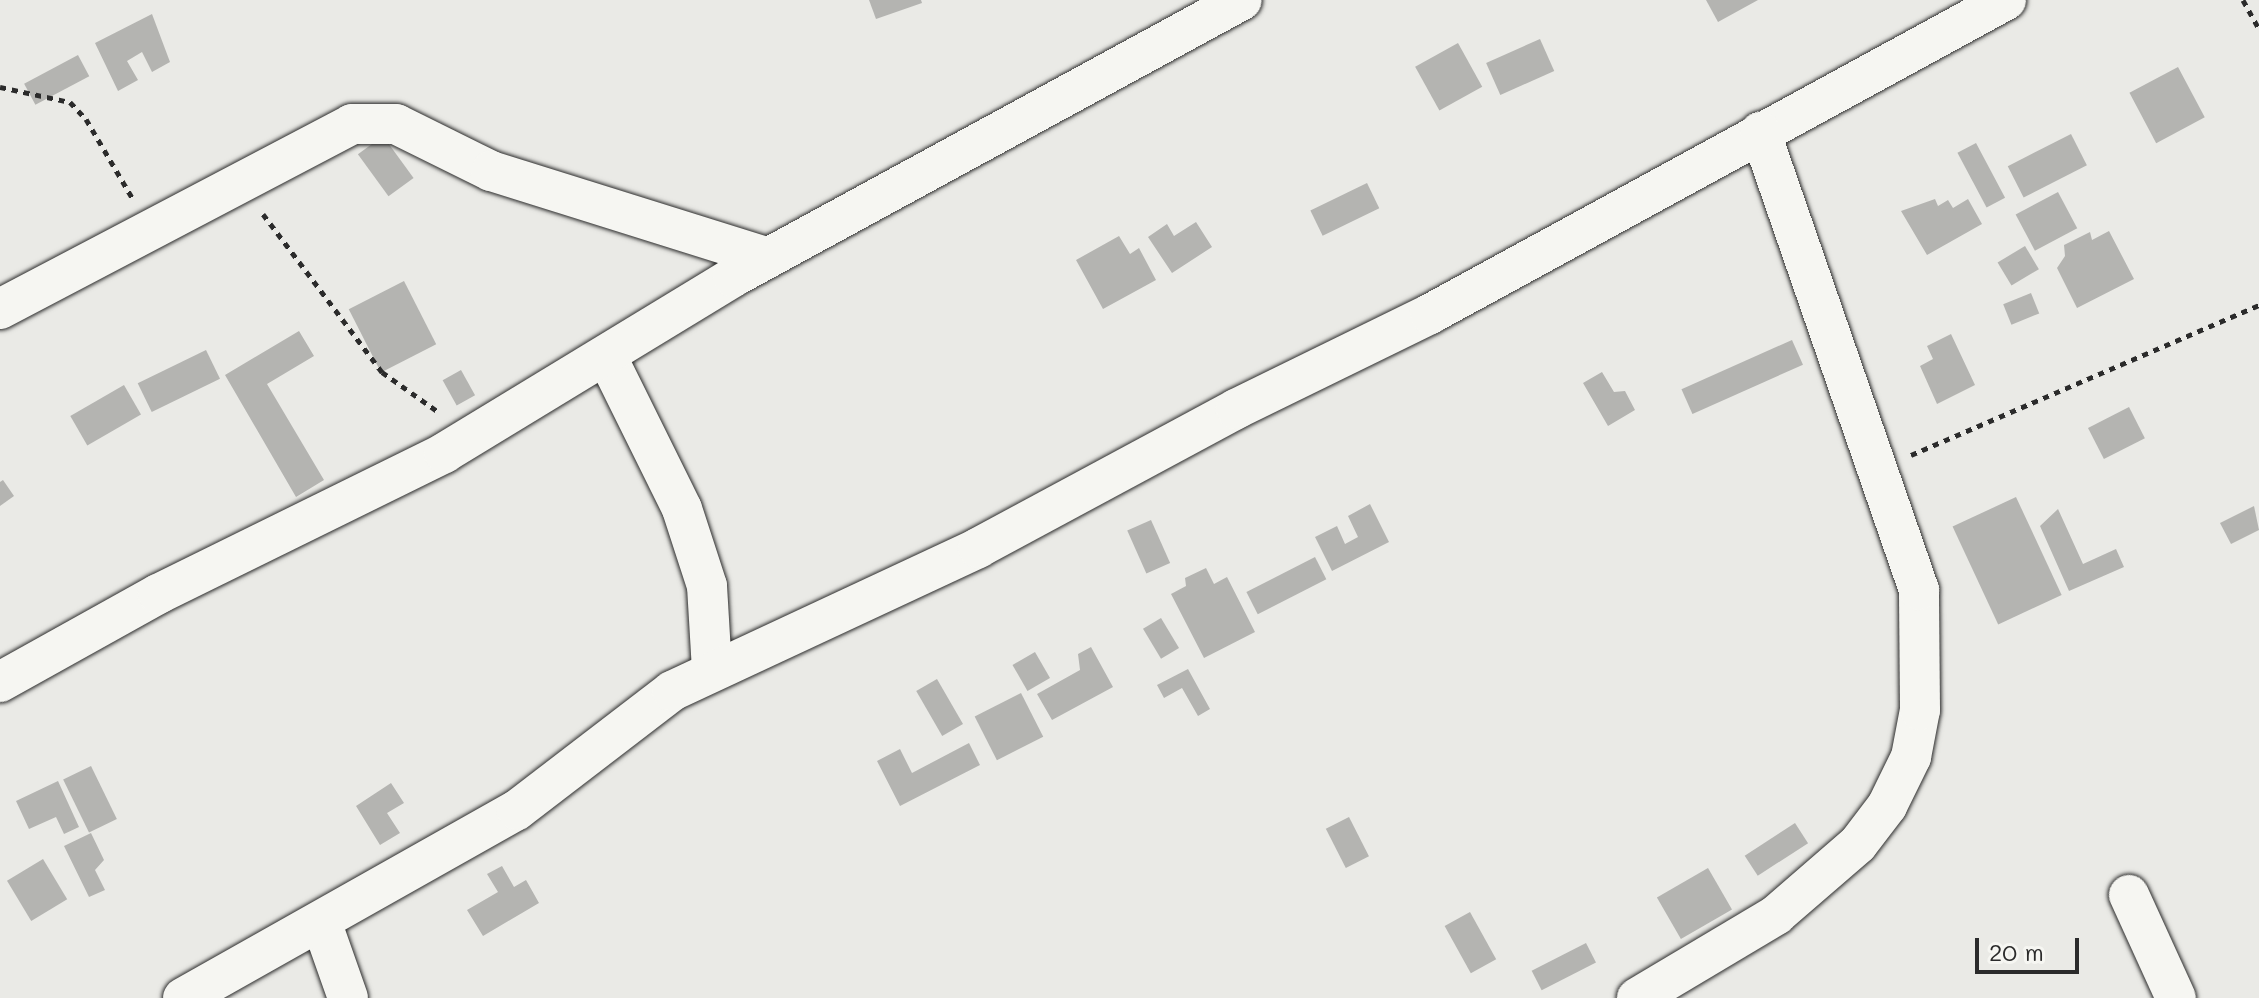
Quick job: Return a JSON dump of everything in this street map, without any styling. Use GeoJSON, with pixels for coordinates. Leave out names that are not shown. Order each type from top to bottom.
{"type":"FeatureCollection","features":[{"type":"Feature","properties":{"kind":"street"},"geometry":{"type":"LineString","coordinates":[[0,682],[158,594],[487,427],[768,258],[1242,0]]}},
{"type":"Feature","properties":{"kind":"street"},"geometry":{"type":"LineString","coordinates":[[183,998],[322,924],[517,810],[651,705],[712,671],[833,620],[978,548],[1236,409],[1430,314],[2006,0]]}},
{"type":"Feature","properties":{"kind":"street"},"geometry":{"type":"LineString","coordinates":[[0,309],[352,124],[396,124],[491,171],[768,258]]}},
{"type":"Feature","properties":{"kind":"street"},"geometry":{"type":"LineString","coordinates":[[1637,998],[1776,915],[1858,844],[1887,806],[1911,757],[1920,710],[1919,590],[1760,132]]}},
{"type":"Feature","properties":{"kind":"street"},"geometry":{"type":"LineString","coordinates":[[607,357],[682,509],[707,586],[712,671]]}},
{"type":"Feature","properties":{"kind":"street"},"geometry":{"type":"LineString","coordinates":[[2129,895],[2176,998]]}},
{"type":"Feature","properties":{"kind":"street"},"geometry":{"type":"LineString","coordinates":[[322,924],[348,998]]}},
{"type":"Feature","properties":{"kind":"path"},"geometry":{"type":"LineString","coordinates":[[2243,0],[2259,29]]}},
{"type":"Feature","properties":{"kind":"path"},"geometry":{"type":"LineString","coordinates":[[0,87],[70,102],[86,119],[129,195],[145,207]]}},
{"type":"Feature","properties":{"kind":"path"},"geometry":{"type":"LineString","coordinates":[[258,209],[382,372],[445,416],[487,427]]}},
{"type":"Feature","properties":{"kind":"path"},"geometry":{"type":"LineString","coordinates":[[1877,469],[2259,305]]}},
{"type":"Feature","properties":{"kind":"building"},"geometry":{"type":"Polygon","coordinates":[[[869,0],[921,0],[922,3],[876,19],[869,0]]]}},
{"type":"Feature","properties":{"kind":"building"},"geometry":{"type":"Polygon","coordinates":[[[1706,0],[1758,0],[1718,22],[1706,0]]]}},
{"type":"Feature","properties":{"kind":"building"},"geometry":{"type":"Polygon","coordinates":[[[152,14],[170,62],[152,72],[142,52],[127,61],[138,80],[118,91],[95,43],[152,14]]]}},
{"type":"Feature","properties":{"kind":"building"},"geometry":{"type":"Polygon","coordinates":[[[1540,39],[1554,71],[1500,95],[1486,63],[1540,39]]]}},
{"type":"Feature","properties":{"kind":"building"},"geometry":{"type":"Polygon","coordinates":[[[1458,43],[1482,87],[1439,110],[1415,67],[1458,43]]]}},
{"type":"Feature","properties":{"kind":"building"},"geometry":{"type":"Polygon","coordinates":[[[78,55],[89,76],[35,105],[24,84],[78,55]]]}},
{"type":"Feature","properties":{"kind":"building"},"geometry":{"type":"Polygon","coordinates":[[[2178,67],[2205,117],[2156,143],[2129,93],[2178,67]]]}},
{"type":"Feature","properties":{"kind":"building"},"geometry":{"type":"Polygon","coordinates":[[[2071,134],[2087,165],[2024,197],[2008,166],[2071,134]]]}},
{"type":"Feature","properties":{"kind":"building"},"geometry":{"type":"Polygon","coordinates":[[[383,136],[414,178],[388,196],[358,154],[383,136]]]}},
{"type":"Feature","properties":{"kind":"building"},"geometry":{"type":"Polygon","coordinates":[[[1976,143],[2005,198],[1987,208],[1957,153],[1976,143]]]}},
{"type":"Feature","properties":{"kind":"building"},"geometry":{"type":"Polygon","coordinates":[[[1367,183],[1379,208],[1323,236],[1310,211],[1367,183]]]}},
{"type":"Feature","properties":{"kind":"building"},"geometry":{"type":"Polygon","coordinates":[[[2058,192],[2077,228],[2035,251],[2016,215],[2058,192]]]}},
{"type":"Feature","properties":{"kind":"building"},"geometry":{"type":"Polygon","coordinates":[[[1935,199],[1938,206],[1948,200],[1953,208],[1968,199],[1982,224],[1927,255],[1901,211],[1935,199]]]}},
{"type":"Feature","properties":{"kind":"building"},"geometry":{"type":"Polygon","coordinates":[[[1196,222],[1212,247],[1172,273],[1148,237],[1167,224],[1174,236],[1196,222]]]}},
{"type":"Feature","properties":{"kind":"building"},"geometry":{"type":"Polygon","coordinates":[[[2109,231],[2134,279],[2077,308],[2057,268],[2065,256],[2064,245],[2090,232],[2092,240],[2109,231]]]}},
{"type":"Feature","properties":{"kind":"building"},"geometry":{"type":"Polygon","coordinates":[[[1119,236],[1130,254],[1139,248],[1156,280],[1103,309],[1076,260],[1119,236]]]}},
{"type":"Feature","properties":{"kind":"building"},"geometry":{"type":"Polygon","coordinates":[[[2025,246],[2039,269],[2011,286],[1998,262],[2025,246]]]}},
{"type":"Feature","properties":{"kind":"building"},"geometry":{"type":"Polygon","coordinates":[[[404,281],[436,344],[381,372],[349,309],[404,281]]]}},
{"type":"Feature","properties":{"kind":"building"},"geometry":{"type":"Polygon","coordinates":[[[2031,293],[2039,313],[2011,325],[2003,304],[2031,293]]]}},
{"type":"Feature","properties":{"kind":"building"},"geometry":{"type":"Polygon","coordinates":[[[299,331],[314,356],[267,384],[324,480],[296,497],[225,375],[299,331]]]}},
{"type":"Feature","properties":{"kind":"building"},"geometry":{"type":"Polygon","coordinates":[[[1951,334],[1975,385],[1937,404],[1920,366],[1933,359],[1927,346],[1951,334]]]}},
{"type":"Feature","properties":{"kind":"building"},"geometry":{"type":"Polygon","coordinates":[[[1792,340],[1803,365],[1692,414],[1681,389],[1792,340]]]}},
{"type":"Feature","properties":{"kind":"building"},"geometry":{"type":"Polygon","coordinates":[[[206,350],[220,379],[152,412],[138,383],[206,350]]]}},
{"type":"Feature","properties":{"kind":"building"},"geometry":{"type":"Polygon","coordinates":[[[461,370],[475,395],[457,406],[443,380],[461,370]]]}},
{"type":"Feature","properties":{"kind":"building"},"geometry":{"type":"Polygon","coordinates":[[[1602,372],[1614,392],[1625,391],[1635,410],[1608,426],[1583,383],[1602,372]]]}},
{"type":"Feature","properties":{"kind":"building"},"geometry":{"type":"Polygon","coordinates":[[[124,385],[141,414],[87,445],[70,416],[124,385]]]}},
{"type":"Feature","properties":{"kind":"building"},"geometry":{"type":"Polygon","coordinates":[[[2129,407],[2145,438],[2104,459],[2088,428],[2129,407]]]}},
{"type":"Feature","properties":{"kind":"building"},"geometry":{"type":"Polygon","coordinates":[[[3,480],[14,496],[0,506],[0,482],[3,480]]]}},
{"type":"Feature","properties":{"kind":"building"},"geometry":{"type":"Polygon","coordinates":[[[2016,497],[2062,595],[1998,624],[1953,527],[2016,497]]]}},
{"type":"Feature","properties":{"kind":"building"},"geometry":{"type":"Polygon","coordinates":[[[1370,504],[1389,542],[1332,571],[1315,537],[1337,526],[1345,544],[1358,537],[1348,516],[1370,504]]]}},
{"type":"Feature","properties":{"kind":"building"},"geometry":{"type":"Polygon","coordinates":[[[2254,506],[2259,530],[2231,544],[2220,523],[2254,506]]]}},
{"type":"Feature","properties":{"kind":"building"},"geometry":{"type":"Polygon","coordinates":[[[2058,509],[2083,564],[2116,549],[2124,567],[2069,591],[2040,526],[2058,509]]]}},
{"type":"Feature","properties":{"kind":"building"},"geometry":{"type":"Polygon","coordinates":[[[1151,520],[1170,563],[1146,574],[1127,531],[1151,520]]]}},
{"type":"Feature","properties":{"kind":"building"},"geometry":{"type":"Polygon","coordinates":[[[1315,557],[1326,579],[1258,614],[1246,592],[1315,557]]]}},
{"type":"Feature","properties":{"kind":"building"},"geometry":{"type":"Polygon","coordinates":[[[1206,568],[1214,584],[1227,577],[1255,632],[1204,658],[1171,594],[1186,586],[1185,578],[1206,568]]]}},
{"type":"Feature","properties":{"kind":"building"},"geometry":{"type":"Polygon","coordinates":[[[1161,618],[1179,648],[1161,659],[1143,629],[1161,618]]]}},
{"type":"Feature","properties":{"kind":"building"},"geometry":{"type":"Polygon","coordinates":[[[1091,647],[1113,687],[1052,720],[1037,694],[1080,670],[1078,654],[1091,647]]]}},
{"type":"Feature","properties":{"kind":"building"},"geometry":{"type":"Polygon","coordinates":[[[1035,652],[1050,678],[1027,691],[1012,665],[1035,652]]]}},
{"type":"Feature","properties":{"kind":"building"},"geometry":{"type":"Polygon","coordinates":[[[1188,669],[1210,709],[1198,716],[1182,688],[1164,698],[1157,685],[1188,669]]]}},
{"type":"Feature","properties":{"kind":"building"},"geometry":{"type":"Polygon","coordinates":[[[937,679],[963,724],[942,736],[916,691],[937,679]]]}},
{"type":"Feature","properties":{"kind":"building"},"geometry":{"type":"Polygon","coordinates":[[[1021,693],[1043,737],[997,760],[975,717],[1021,693]]]}},
{"type":"Feature","properties":{"kind":"building"},"geometry":{"type":"Polygon","coordinates":[[[969,743],[980,765],[900,806],[877,761],[900,749],[912,773],[969,743]]]}},
{"type":"Feature","properties":{"kind":"building"},"geometry":{"type":"Polygon","coordinates":[[[91,766],[117,819],[89,833],[63,780],[91,766]]]}},
{"type":"Feature","properties":{"kind":"building"},"geometry":{"type":"Polygon","coordinates":[[[58,781],[79,827],[64,834],[56,817],[29,829],[16,801],[58,781]]]}},
{"type":"Feature","properties":{"kind":"building"},"geometry":{"type":"Polygon","coordinates":[[[391,783],[404,803],[387,813],[400,833],[380,845],[356,806],[391,783]]]}},
{"type":"Feature","properties":{"kind":"building"},"geometry":{"type":"Polygon","coordinates":[[[1349,817],[1369,856],[1346,868],[1326,829],[1349,817]]]}},
{"type":"Feature","properties":{"kind":"building"},"geometry":{"type":"Polygon","coordinates":[[[1795,823],[1808,843],[1758,876],[1745,856],[1795,823]]]}},
{"type":"Feature","properties":{"kind":"building"},"geometry":{"type":"Polygon","coordinates":[[[91,833],[104,860],[95,870],[105,890],[89,897],[64,846],[91,833]]]}},
{"type":"Feature","properties":{"kind":"building"},"geometry":{"type":"Polygon","coordinates":[[[43,859],[67,899],[31,921],[7,881],[43,859]]]}},
{"type":"Feature","properties":{"kind":"building"},"geometry":{"type":"Polygon","coordinates":[[[502,866],[514,887],[526,880],[539,903],[483,936],[467,910],[498,892],[487,874],[502,866]]]}},
{"type":"Feature","properties":{"kind":"building"},"geometry":{"type":"Polygon","coordinates":[[[1708,868],[1732,910],[1681,939],[1657,898],[1708,868]]]}},
{"type":"Feature","properties":{"kind":"building"},"geometry":{"type":"Polygon","coordinates":[[[1470,912],[1496,959],[1471,973],[1445,926],[1470,912]]]}},
{"type":"Feature","properties":{"kind":"building"},"geometry":{"type":"Polygon","coordinates":[[[1586,943],[1596,963],[1542,990],[1532,971],[1586,943]]]}}]}
